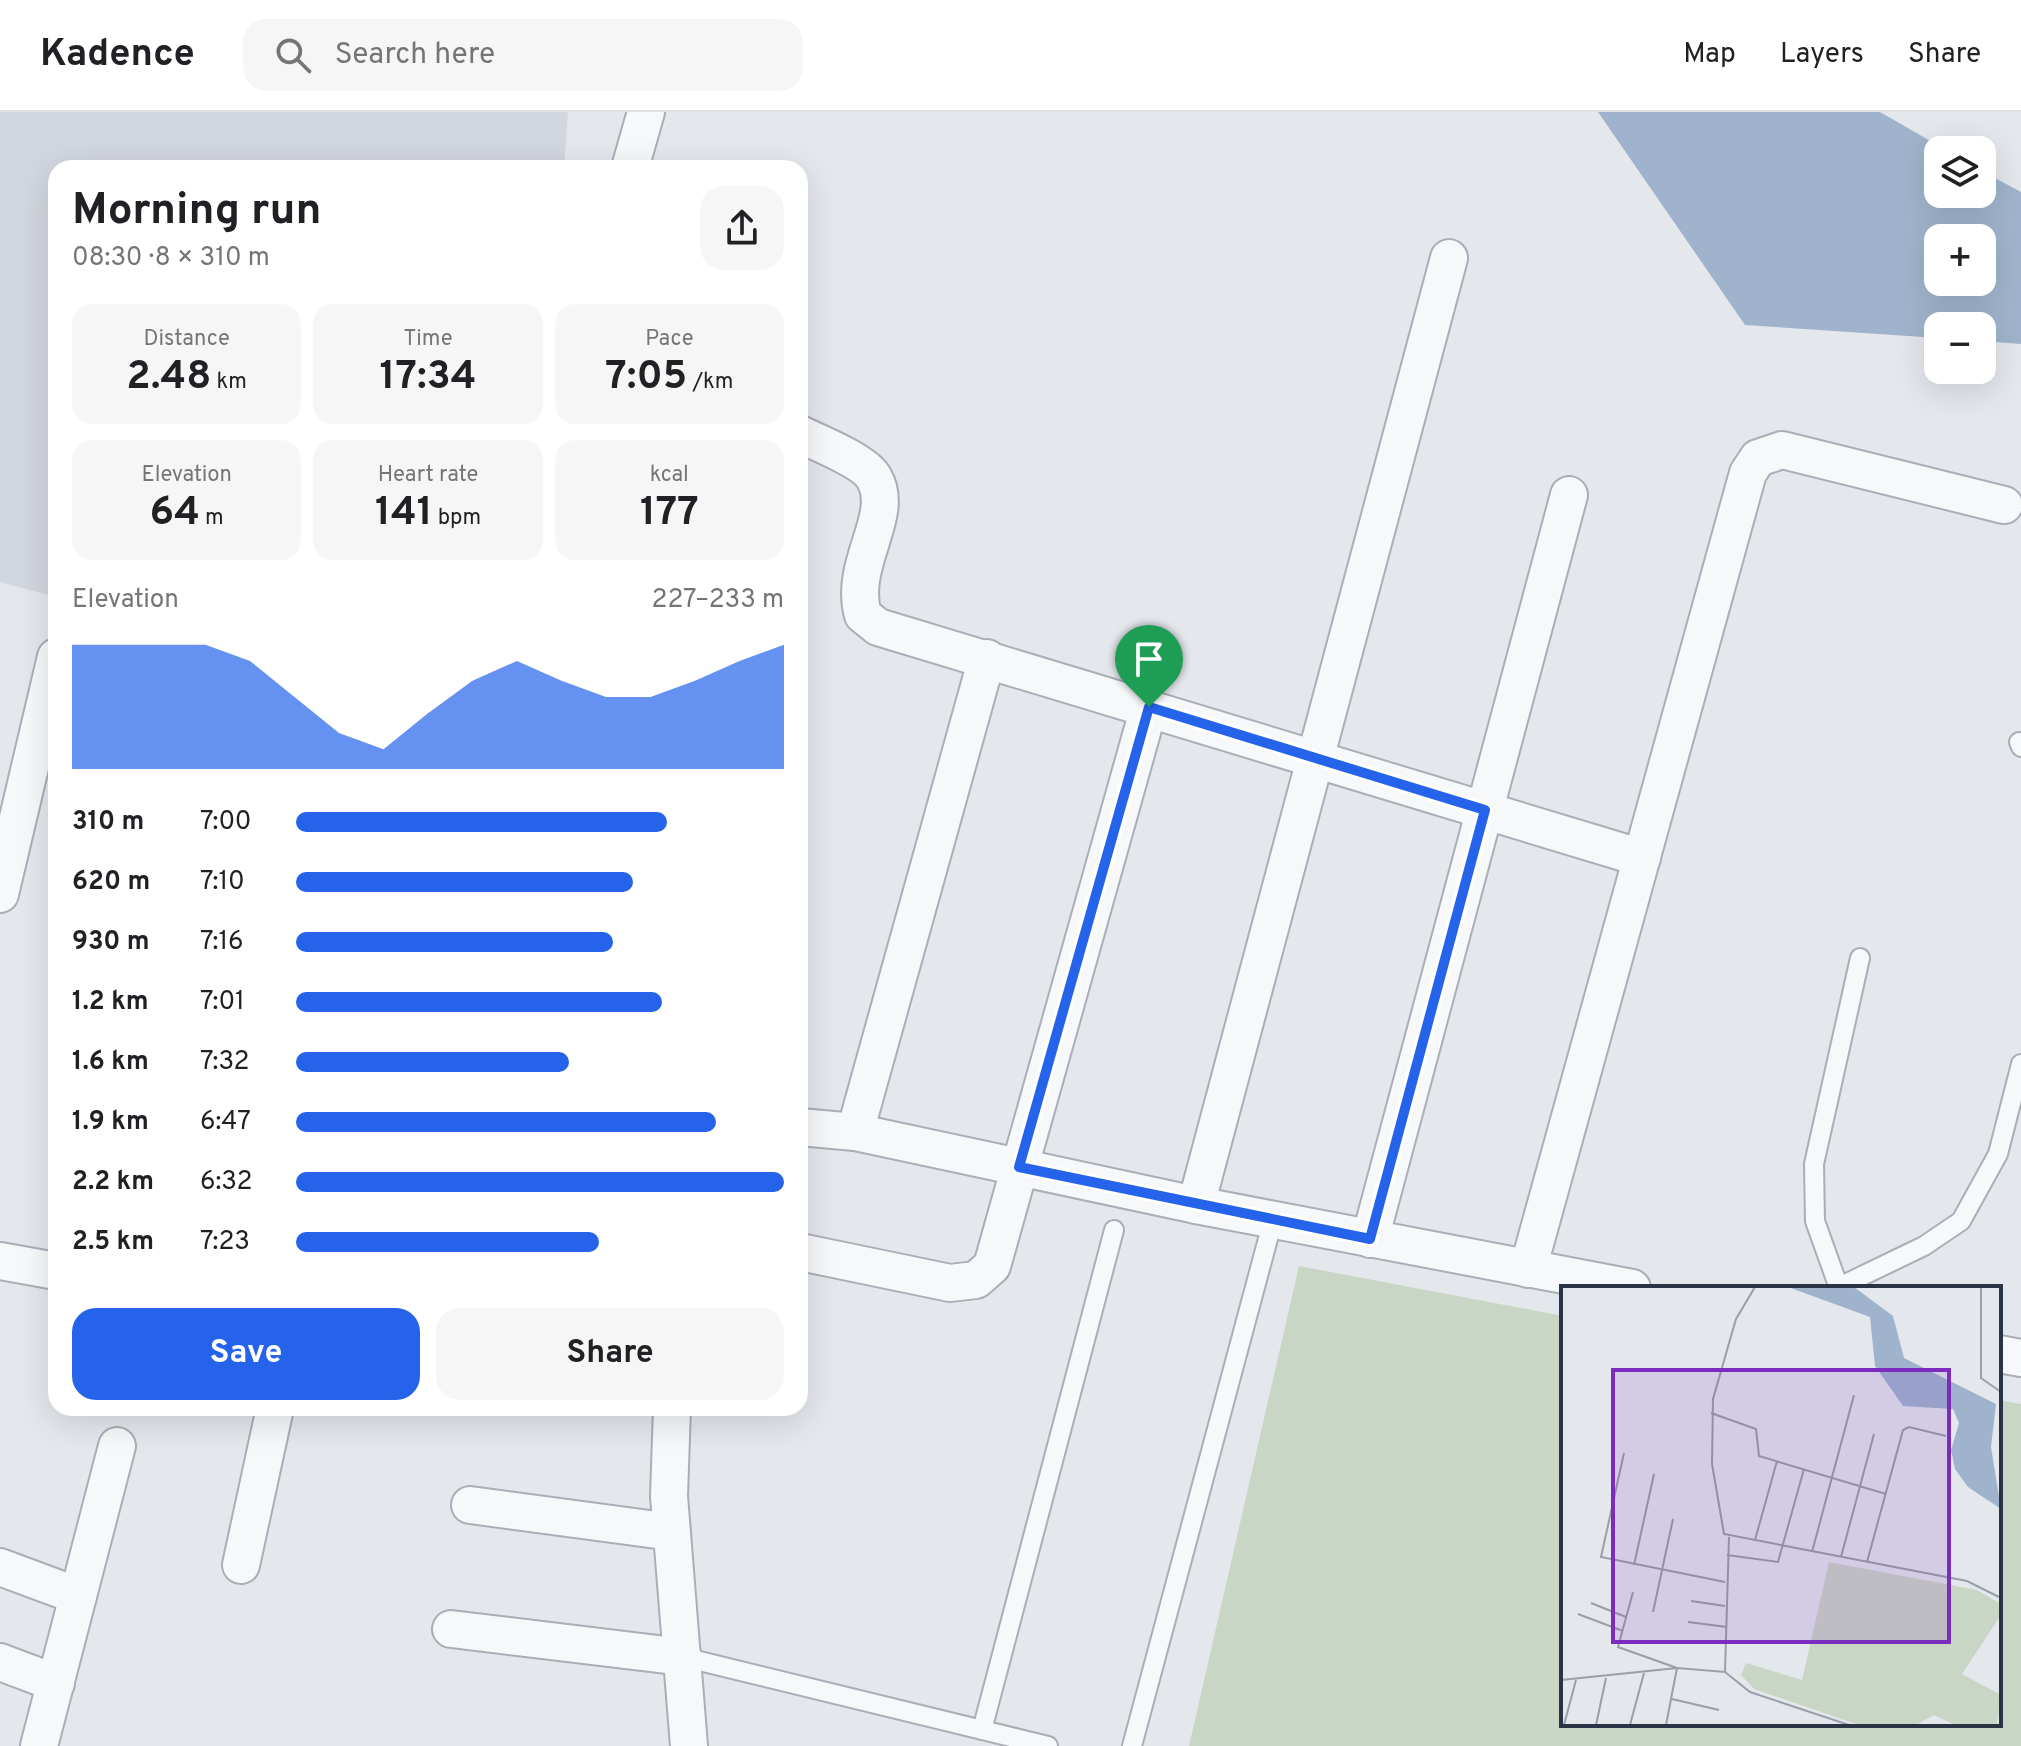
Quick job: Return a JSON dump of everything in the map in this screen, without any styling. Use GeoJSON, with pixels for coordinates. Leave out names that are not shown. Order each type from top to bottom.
{"type":"FeatureCollection","features":[{"type":"Feature","properties":{"kind":"street"},"geometry":{"type":"LineString","coordinates":[[632,160],[646,112]]}},
{"type":"Feature","properties":{"kind":"street"},"geometry":{"type":"LineString","coordinates":[[1196,1205],[1449,258]]}},
{"type":"Feature","properties":{"kind":"street"},"geometry":{"type":"LineString","coordinates":[[808,438],[861,465],[874,478],[881,511],[858,580],[863,615],[878,627],[1642,858]]}},
{"type":"Feature","properties":{"kind":"street"},"geometry":{"type":"LineString","coordinates":[[1528,1269],[1748,473],[1758,458],[1782,450],[2004,505]]}},
{"type":"Feature","properties":{"kind":"street"},"geometry":{"type":"LineString","coordinates":[[1370,1239],[1569,495]]}},
{"type":"Feature","properties":{"kind":"street"},"geometry":{"type":"LineString","coordinates":[[855,1132],[987,658]]}},
{"type":"Feature","properties":{"kind":"street"},"geometry":{"type":"LineString","coordinates":[[0,894],[48,691]]}},
{"type":"Feature","properties":{"kind":"street"},"geometry":{"type":"LineString","coordinates":[[808,1254],[950,1283],[976,1280],[992,1266],[1149,707]]}},
{"type":"Feature","properties":{"kind":"street"},"geometry":{"type":"LineString","coordinates":[[808,1128],[855,1132],[1196,1205],[1621,1286]]}},
{"type":"Feature","properties":{"kind":"street"},"geometry":{"type":"LineString","coordinates":[[0,1261],[48,1270]]}},
{"type":"Feature","properties":{"kind":"street"},"geometry":{"type":"LineString","coordinates":[[2001,1354],[2021,1358]]}},
{"type":"Feature","properties":{"kind":"street"},"geometry":{"type":"LineString","coordinates":[[241,1565],[273,1416]]}},
{"type":"Feature","properties":{"kind":"street"},"geometry":{"type":"LineString","coordinates":[[672,1416],[669,1496],[689,1746]]}},
{"type":"Feature","properties":{"kind":"street"},"geometry":{"type":"LineString","coordinates":[[39,1746],[117,1446]]}},
{"type":"Feature","properties":{"kind":"street"},"geometry":{"type":"LineString","coordinates":[[470,1505],[672,1532]]}},
{"type":"Feature","properties":{"kind":"street"},"geometry":{"type":"LineString","coordinates":[[0,1567],[78,1596]]}},
{"type":"Feature","properties":{"kind":"street"},"geometry":{"type":"LineString","coordinates":[[451,1629],[683,1657]]}},
{"type":"Feature","properties":{"kind":"street"},"geometry":{"type":"LineString","coordinates":[[0,1662],[56,1683]]}},
{"type":"Feature","properties":{"kind":"lane"},"geometry":{"type":"LineString","coordinates":[[1839,1286],[1815,1221],[1814,1164],[1860,958]]}},
{"type":"Feature","properties":{"kind":"lane"},"geometry":{"type":"LineString","coordinates":[[1841,1286],[1924,1246],[1961,1221],[1998,1154],[2021,1064]]}},
{"type":"Feature","properties":{"kind":"lane"},"geometry":{"type":"LineString","coordinates":[[1132,1746],[1273,1220]]}},
{"type":"Feature","properties":{"kind":"lane"},"geometry":{"type":"LineString","coordinates":[[982,1730],[1114,1230]]}},
{"type":"Feature","properties":{"kind":"lane"},"geometry":{"type":"LineString","coordinates":[[683,1657],[1048,1746]]}},
{"type":"Feature","properties":{"kind":"shaded area"},"geometry":{"type":"Polygon","coordinates":[[[0,112],[568,112],[565,160],[48,160],[48,595],[0,582],[0,112]]]}},
{"type":"Feature","properties":{"kind":"green space"},"geometry":{"type":"Polygon","coordinates":[[[1299,1266],[1561,1316],[1561,1726],[2001,1726],[2001,1400],[2021,1404],[2021,1746],[1189,1746],[1299,1266]]]}},
{"type":"Feature","properties":{"kind":"water"},"geometry":{"type":"Polygon","coordinates":[[[1598,112],[1880,112],[1924,137],[1924,208],[1996,208],[1996,179],[2021,192],[2021,344],[1996,342],[1996,312],[1924,312],[1924,337],[1745,325],[1598,112]]]}},
{"type":"Feature","properties":{"kind":"route"},"geometry":{"type":"LineString","coordinates":[[1149,707],[1485,810],[1370,1239],[1019,1167],[1149,707]]}}]}
